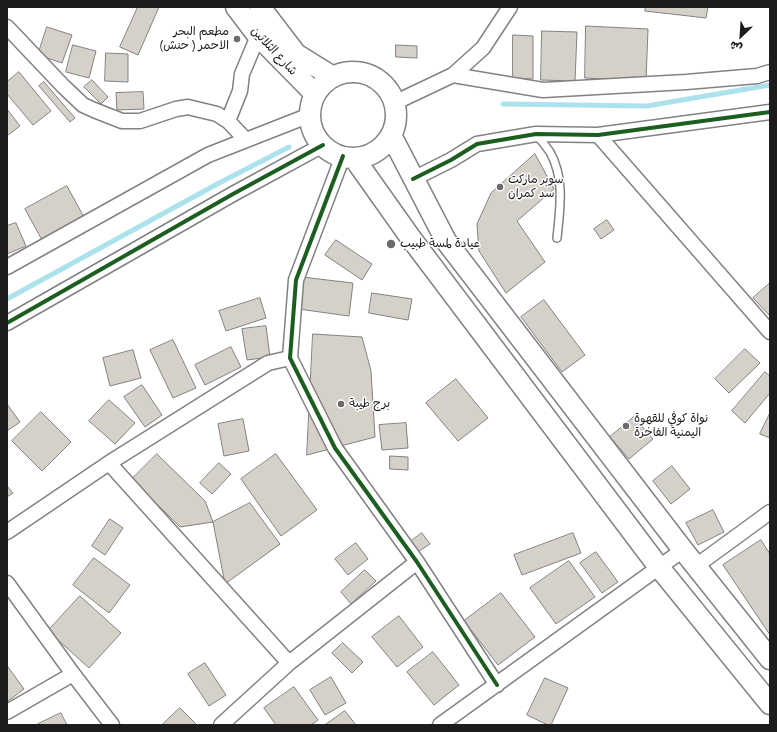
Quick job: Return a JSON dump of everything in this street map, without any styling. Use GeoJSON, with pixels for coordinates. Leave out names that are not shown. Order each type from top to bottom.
{"type":"FeatureCollection","features":[{"type":"Feature","properties":{"kind":"main road","name":"شارع الثلاثين"},"geometry":{"type":"LineString","coordinates":[[236,7],[258,36],[315,94]]}},
{"type":"Feature","properties":{"kind":"main road","name":"شارع الثلاثين"},"geometry":{"type":"LineString","coordinates":[[260,7],[296,54],[333,78]]}},
{"type":"Feature","properties":{"kind":"main road"},"geometry":{"type":"LineString","coordinates":[[352,71],[363,73],[374,77],[383,83],[390,92],[396,114],[395,125],[391,135],[384,144],[365,156],[348,157],[332,152],[323,145],[314,132],[310,115],[311,104],[315,94],[322,85],[330,78],[333,78],[352,71]]}},
{"type":"Feature","properties":{"kind":"main road"},"geometry":{"type":"LineString","coordinates":[[391,135],[446,241],[683,550],[770,659]]}},
{"type":"Feature","properties":{"kind":"main road"},"geometry":{"type":"LineString","coordinates":[[348,157],[410,236],[658,566],[770,704]]}},
{"type":"Feature","properties":{"kind":"street"},"geometry":{"type":"LineString","coordinates":[[394,103],[453,75],[483,48],[510,7]]}},
{"type":"Feature","properties":{"kind":"street"},"geometry":{"type":"LineString","coordinates":[[8,34],[83,105],[122,121],[140,121],[176,109],[188,107],[217,114],[228,122],[246,140]]}},
{"type":"Feature","properties":{"kind":"street"},"geometry":{"type":"LineString","coordinates":[[228,122],[240,91],[242,74],[258,36]]}},
{"type":"Feature","properties":{"kind":"street"},"geometry":{"type":"LineString","coordinates":[[453,75],[543,90],[694,82],[756,76],[770,72]]}},
{"type":"Feature","properties":{"kind":"street"},"geometry":{"type":"LineString","coordinates":[[413,179],[451,160],[477,144],[536,134],[598,135],[770,112]]}},
{"type":"Feature","properties":{"kind":"street"},"geometry":{"type":"LineString","coordinates":[[7,266],[208,155],[310,115]]}},
{"type":"Feature","properties":{"kind":"street"},"geometry":{"type":"LineString","coordinates":[[598,135],[770,332]]}},
{"type":"Feature","properties":{"kind":"street"},"geometry":{"type":"LineString","coordinates":[[7,323],[233,194],[323,145]]}},
{"type":"Feature","properties":{"kind":"street"},"geometry":{"type":"LineString","coordinates":[[348,157],[296,280],[290,358],[335,448],[417,562],[497,685]]}},
{"type":"Feature","properties":{"kind":"street"},"geometry":{"type":"LineString","coordinates":[[7,532],[109,463],[268,363],[290,358]]}},
{"type":"Feature","properties":{"kind":"street"},"geometry":{"type":"LineString","coordinates":[[109,463],[289,664]]}},
{"type":"Feature","properties":{"kind":"street"},"geometry":{"type":"LineString","coordinates":[[696,566],[770,512]]}},
{"type":"Feature","properties":{"kind":"street"},"geometry":{"type":"LineString","coordinates":[[440,725],[497,685],[658,566],[683,550]]}},
{"type":"Feature","properties":{"kind":"street"},"geometry":{"type":"LineString","coordinates":[[221,725],[289,664],[417,562]]}},
{"type":"Feature","properties":{"kind":"street"},"geometry":{"type":"LineString","coordinates":[[7,583],[112,725]]}},
{"type":"Feature","properties":{"kind":"street"},"geometry":{"type":"LineString","coordinates":[[7,712],[73,674]]}},
{"type":"Feature","properties":{"kind":"lane"},"geometry":{"type":"LineString","coordinates":[[536,134],[550,153],[560,179],[561,196],[558,238]]}},
{"type":"Feature","properties":{"kind":"building"},"geometry":{"type":"Polygon","coordinates":[[[138,7],[159,7],[138,55],[120,47],[138,7]]]}},
{"type":"Feature","properties":{"kind":"building"},"geometry":{"type":"Polygon","coordinates":[[[646,7],[708,7],[706,18],[645,11],[646,7]]]}},
{"type":"Feature","properties":{"kind":"building"},"geometry":{"type":"Polygon","coordinates":[[[586,26],[648,29],[646,81],[585,78],[586,26]]]}},
{"type":"Feature","properties":{"kind":"building"},"geometry":{"type":"Polygon","coordinates":[[[47,27],[72,35],[62,63],[38,55],[47,27]]]}},
{"type":"Feature","properties":{"kind":"building"},"geometry":{"type":"Polygon","coordinates":[[[542,31],[577,32],[575,81],[541,80],[542,31]]]}},
{"type":"Feature","properties":{"kind":"building"},"geometry":{"type":"Polygon","coordinates":[[[513,35],[533,36],[533,79],[513,78],[513,35]]]}},
{"type":"Feature","properties":{"kind":"building"},"geometry":{"type":"Polygon","coordinates":[[[73,45],[96,51],[89,78],[66,72],[73,45]]]}},
{"type":"Feature","properties":{"kind":"building"},"geometry":{"type":"Polygon","coordinates":[[[396,45],[417,46],[417,58],[396,57],[396,45]]]}},
{"type":"Feature","properties":{"kind":"building"},"geometry":{"type":"Polygon","coordinates":[[[106,53],[128,54],[128,82],[105,81],[106,53]]]}},
{"type":"Feature","properties":{"kind":"building"},"geometry":{"type":"Polygon","coordinates":[[[19,72],[51,111],[33,125],[7,94],[7,82],[19,72]]]}},
{"type":"Feature","properties":{"kind":"building"},"geometry":{"type":"Polygon","coordinates":[[[92,80],[108,97],[101,104],[84,87],[92,80]]]}},
{"type":"Feature","properties":{"kind":"building"},"geometry":{"type":"Polygon","coordinates":[[[44,82],[75,118],[70,122],[39,86],[44,82]]]}},
{"type":"Feature","properties":{"kind":"building"},"geometry":{"type":"Polygon","coordinates":[[[143,92],[144,109],[117,110],[116,93],[143,92]]]}},
{"type":"Feature","properties":{"kind":"building"},"geometry":{"type":"Polygon","coordinates":[[[7,109],[20,126],[8,135],[7,134],[7,109]]]}},
{"type":"Feature","properties":{"kind":"building"},"geometry":{"type":"Polygon","coordinates":[[[535,154],[554,189],[517,221],[545,262],[506,293],[479,251],[477,224],[491,193],[535,154]]]}},
{"type":"Feature","properties":{"kind":"building"},"geometry":{"type":"Polygon","coordinates":[[[67,186],[85,219],[43,242],[25,209],[67,186]]]}},
{"type":"Feature","properties":{"kind":"building"},"geometry":{"type":"Polygon","coordinates":[[[607,220],[614,230],[601,239],[594,229],[607,220]]]}},
{"type":"Feature","properties":{"kind":"building"},"geometry":{"type":"Polygon","coordinates":[[[16,223],[26,246],[7,254],[7,226],[16,223]]]}},
{"type":"Feature","properties":{"kind":"building"},"geometry":{"type":"Polygon","coordinates":[[[336,240],[372,264],[362,280],[325,255],[336,240]]]}},
{"type":"Feature","properties":{"kind":"building"},"geometry":{"type":"Polygon","coordinates":[[[302,277],[353,283],[349,316],[298,309],[302,277]]]}},
{"type":"Feature","properties":{"kind":"building"},"geometry":{"type":"Polygon","coordinates":[[[770,283],[770,316],[753,298],[770,283]]]}},
{"type":"Feature","properties":{"kind":"building"},"geometry":{"type":"Polygon","coordinates":[[[372,293],[412,299],[408,320],[369,313],[372,293]]]}},
{"type":"Feature","properties":{"kind":"building"},"geometry":{"type":"Polygon","coordinates":[[[260,298],[266,318],[226,331],[219,311],[260,298]]]}},
{"type":"Feature","properties":{"kind":"building"},"geometry":{"type":"Polygon","coordinates":[[[544,300],[585,355],[562,372],[521,317],[544,300]]]}},
{"type":"Feature","properties":{"kind":"building"},"geometry":{"type":"Polygon","coordinates":[[[266,326],[270,357],[247,360],[242,329],[266,326]]]}},
{"type":"Feature","properties":{"kind":"building","name":"برج طيبة"},"geometry":{"type":"Polygon","coordinates":[[[313,334],[362,337],[371,371],[375,437],[307,455],[313,334]]]}},
{"type":"Feature","properties":{"kind":"building"},"geometry":{"type":"Polygon","coordinates":[[[173,340],[196,388],[173,398],[150,350],[173,340]]]}},
{"type":"Feature","properties":{"kind":"building"},"geometry":{"type":"Polygon","coordinates":[[[231,347],[241,367],[205,385],[195,365],[231,347]]]}},
{"type":"Feature","properties":{"kind":"building"},"geometry":{"type":"Polygon","coordinates":[[[745,349],[760,363],[729,393],[715,379],[745,349]]]}},
{"type":"Feature","properties":{"kind":"building"},"geometry":{"type":"Polygon","coordinates":[[[133,350],[141,378],[110,386],[103,358],[133,350]]]}},
{"type":"Feature","properties":{"kind":"building"},"geometry":{"type":"Polygon","coordinates":[[[765,372],[770,376],[770,393],[745,423],[732,411],[765,372]]]}},
{"type":"Feature","properties":{"kind":"building"},"geometry":{"type":"Polygon","coordinates":[[[456,379],[488,418],[458,441],[426,403],[456,379]]]}},
{"type":"Feature","properties":{"kind":"building"},"geometry":{"type":"Polygon","coordinates":[[[142,385],[162,415],[145,427],[124,397],[142,385]]]}},
{"type":"Feature","properties":{"kind":"building"},"geometry":{"type":"Polygon","coordinates":[[[109,400],[135,423],[115,444],[89,421],[109,400]]]}},
{"type":"Feature","properties":{"kind":"building"},"geometry":{"type":"Polygon","coordinates":[[[7,404],[20,422],[7,431],[7,404]]]}},
{"type":"Feature","properties":{"kind":"building"},"geometry":{"type":"Polygon","coordinates":[[[41,412],[71,442],[42,471],[12,441],[41,412]]]}},
{"type":"Feature","properties":{"kind":"building"},"geometry":{"type":"Polygon","coordinates":[[[770,413],[770,438],[760,434],[770,413]]]}},
{"type":"Feature","properties":{"kind":"building"},"geometry":{"type":"Polygon","coordinates":[[[634,417],[653,439],[629,459],[610,437],[634,417]]]}},
{"type":"Feature","properties":{"kind":"building"},"geometry":{"type":"Polygon","coordinates":[[[243,419],[249,451],[224,456],[218,424],[243,419]]]}},
{"type":"Feature","properties":{"kind":"building"},"geometry":{"type":"Polygon","coordinates":[[[406,423],[408,448],[382,450],[379,425],[406,423]]]}},
{"type":"Feature","properties":{"kind":"building"},"geometry":{"type":"Polygon","coordinates":[[[157,454],[205,501],[213,522],[180,527],[132,479],[157,454]]]}},
{"type":"Feature","properties":{"kind":"building"},"geometry":{"type":"Polygon","coordinates":[[[276,454],[317,510],[281,536],[241,479],[276,454]]]}},
{"type":"Feature","properties":{"kind":"building"},"geometry":{"type":"Polygon","coordinates":[[[390,456],[408,457],[408,470],[390,469],[390,456]]]}},
{"type":"Feature","properties":{"kind":"building"},"geometry":{"type":"Polygon","coordinates":[[[219,463],[231,474],[212,494],[200,483],[219,463]]]}},
{"type":"Feature","properties":{"kind":"building"},"geometry":{"type":"Polygon","coordinates":[[[672,466],[690,489],[671,504],[653,481],[672,466]]]}},
{"type":"Feature","properties":{"kind":"building"},"geometry":{"type":"Polygon","coordinates":[[[7,486],[13,493],[7,497],[7,486]]]}},
{"type":"Feature","properties":{"kind":"building"},"geometry":{"type":"Polygon","coordinates":[[[250,503],[280,544],[225,584],[213,522],[250,503]]]}},
{"type":"Feature","properties":{"kind":"building"},"geometry":{"type":"Polygon","coordinates":[[[713,510],[724,532],[698,545],[686,523],[713,510]]]}},
{"type":"Feature","properties":{"kind":"building"},"geometry":{"type":"Polygon","coordinates":[[[110,519],[123,528],[105,555],[92,546],[110,519]]]}},
{"type":"Feature","properties":{"kind":"building"},"geometry":{"type":"Polygon","coordinates":[[[422,533],[430,544],[413,555],[406,545],[422,533]]]}},
{"type":"Feature","properties":{"kind":"building"},"geometry":{"type":"Polygon","coordinates":[[[573,533],[581,553],[522,575],[514,555],[573,533]]]}},
{"type":"Feature","properties":{"kind":"building"},"geometry":{"type":"Polygon","coordinates":[[[761,540],[770,554],[770,635],[723,565],[761,540]]]}},
{"type":"Feature","properties":{"kind":"building"},"geometry":{"type":"Polygon","coordinates":[[[356,543],[368,559],[348,575],[335,559],[356,543]]]}},
{"type":"Feature","properties":{"kind":"building"},"geometry":{"type":"Polygon","coordinates":[[[596,552],[618,582],[602,593],[580,563],[596,552]]]}},
{"type":"Feature","properties":{"kind":"building"},"geometry":{"type":"Polygon","coordinates":[[[94,558],[130,585],[109,613],[73,585],[94,558]]]}},
{"type":"Feature","properties":{"kind":"building"},"geometry":{"type":"Polygon","coordinates":[[[569,561],[595,597],[556,624],[530,588],[569,561]]]}},
{"type":"Feature","properties":{"kind":"building"},"geometry":{"type":"Polygon","coordinates":[[[365,570],[376,581],[351,604],[341,592],[365,570]]]}},
{"type":"Feature","properties":{"kind":"building"},"geometry":{"type":"Polygon","coordinates":[[[501,593],[535,637],[498,665],[464,621],[501,593]]]}},
{"type":"Feature","properties":{"kind":"building"},"geometry":{"type":"Polygon","coordinates":[[[80,596],[121,633],[89,668],[48,631],[80,596]]]}},
{"type":"Feature","properties":{"kind":"building"},"geometry":{"type":"Polygon","coordinates":[[[399,616],[423,647],[397,667],[372,637],[399,616]]]}},
{"type":"Feature","properties":{"kind":"building"},"geometry":{"type":"Polygon","coordinates":[[[343,643],[363,662],[352,673],[332,653],[343,643]]]}},
{"type":"Feature","properties":{"kind":"building"},"geometry":{"type":"Polygon","coordinates":[[[433,652],[459,685],[434,705],[407,672],[433,652]]]}},
{"type":"Feature","properties":{"kind":"building"},"geometry":{"type":"Polygon","coordinates":[[[205,663],[226,695],[209,706],[188,674],[205,663]]]}},
{"type":"Feature","properties":{"kind":"building"},"geometry":{"type":"Polygon","coordinates":[[[8,667],[24,689],[7,702],[7,668],[8,667]]]}},
{"type":"Feature","properties":{"kind":"building"},"geometry":{"type":"Polygon","coordinates":[[[331,677],[346,703],[325,715],[310,690],[331,677]]]}},
{"type":"Feature","properties":{"kind":"building"},"geometry":{"type":"Polygon","coordinates":[[[545,678],[568,688],[551,725],[527,715],[545,678]]]}},
{"type":"Feature","properties":{"kind":"building"},"geometry":{"type":"Polygon","coordinates":[[[294,687],[318,720],[311,725],[276,725],[264,708],[294,687]]]}},
{"type":"Feature","properties":{"kind":"building"},"geometry":{"type":"Polygon","coordinates":[[[180,708],[197,725],[162,725],[180,708]]]}},
{"type":"Feature","properties":{"kind":"building"},"geometry":{"type":"Polygon","coordinates":[[[345,711],[356,725],[325,725],[345,711]]]}},
{"type":"Feature","properties":{"kind":"building"},"geometry":{"type":"Polygon","coordinates":[[[61,713],[67,725],[38,724],[61,713]]]}},
{"type":"Feature","properties":{"kind":"waterway"},"geometry":{"type":"LineString","coordinates":[[503,104],[647,106],[770,85]]}},
{"type":"Feature","properties":{"kind":"waterway"},"geometry":{"type":"LineString","coordinates":[[7,299],[219,183],[289,147]]}},
{"type":"Feature","properties":{"kind":"cycle path"},"geometry":{"type":"LineString","coordinates":[[413,179],[451,160],[477,144],[536,134],[598,135],[770,112]]}},
{"type":"Feature","properties":{"kind":"cycle path"},"geometry":{"type":"LineString","coordinates":[[7,323],[233,194],[323,145]]}},
{"type":"Feature","properties":{"kind":"cycle path"},"geometry":{"type":"LineString","coordinates":[[343,156],[296,280],[290,358],[335,448],[417,562],[497,685]]}},
{"type":"Feature","properties":{"kind":"place","name":"مطعم البحر الاحمر ( حنش)"},"geometry":{"type":"Point","coordinates":[237,39]}},
{"type":"Feature","properties":{"kind":"place","name":"سوبر ماركت سد كمران"},"geometry":{"type":"Point","coordinates":[500,187]}},
{"type":"Feature","properties":{"kind":"place","name":"عيادة لمسة طبيب"},"geometry":{"type":"Point","coordinates":[391,244]}},
{"type":"Feature","properties":{"kind":"place","name":"برج طيبة"},"geometry":{"type":"Point","coordinates":[341,404]}},
{"type":"Feature","properties":{"kind":"place","name":"نواة كوفي للقهوة اليمنية الفاخرة"},"geometry":{"type":"Point","coordinates":[626,426]}}]}
